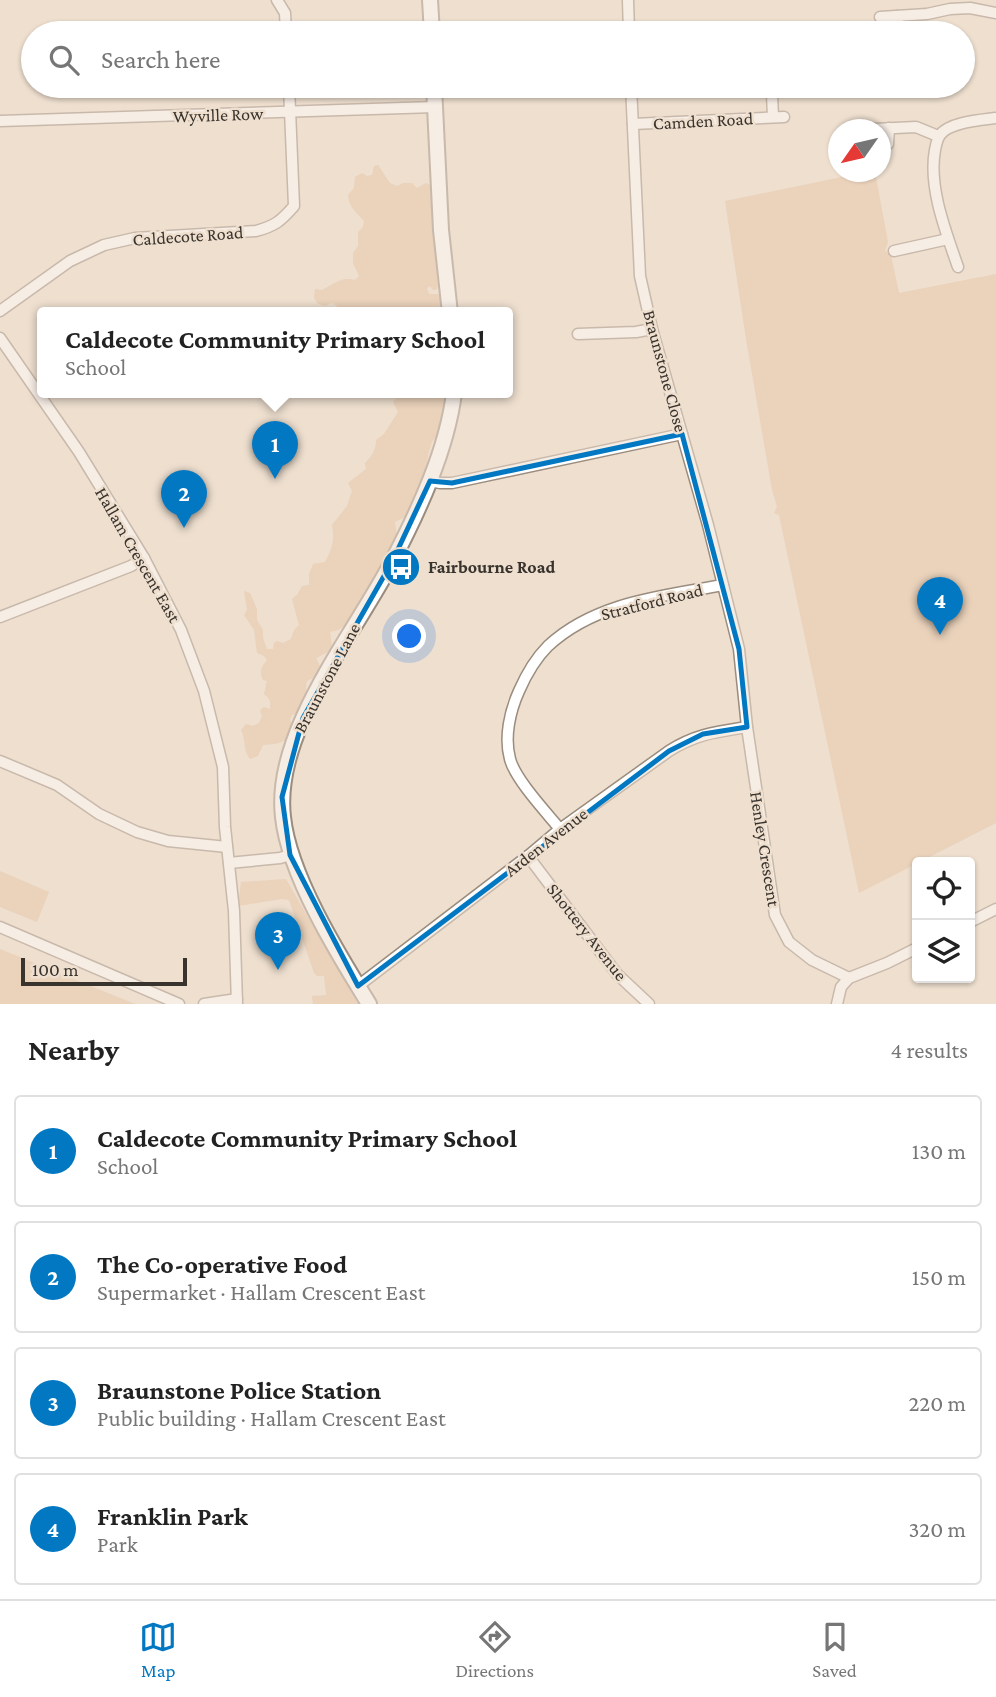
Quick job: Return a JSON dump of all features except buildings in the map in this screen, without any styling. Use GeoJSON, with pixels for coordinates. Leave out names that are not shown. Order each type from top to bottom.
{"type":"FeatureCollection","features":[{"type":"Feature","properties":{"kind":"street"},"geometry":{"type":"LineString","coordinates":[[277,0],[285,13],[285,21]]}},
{"type":"Feature","properties":{"kind":"street"},"geometry":{"type":"LineString","coordinates":[[430,0],[431,21]]}},
{"type":"Feature","properties":{"kind":"street"},"geometry":{"type":"LineString","coordinates":[[628,0],[629,21]]}},
{"type":"Feature","properties":{"kind":"street"},"geometry":{"type":"LineString","coordinates":[[880,17],[970,8],[996,13]]}},
{"type":"Feature","properties":{"kind":"street"},"geometry":{"type":"LineString","coordinates":[[897,16],[897,21]]}},
{"type":"Feature","properties":{"kind":"street","name":"Caldecote Road"},"geometry":{"type":"LineString","coordinates":[[0,311],[71,261],[104,245],[135,238],[256,231],[273,227],[294,206],[289,98]]}},
{"type":"Feature","properties":{"kind":"street"},"geometry":{"type":"LineString","coordinates":[[435,98],[441,230],[449,307]]}},
{"type":"Feature","properties":{"kind":"street","name":"Braunstone Close"},"geometry":{"type":"LineString","coordinates":[[632,98],[640,276],[652,329],[740,649]]}},
{"type":"Feature","properties":{"kind":"street","name":"Camden Road"},"geometry":{"type":"LineString","coordinates":[[772,98],[773,117]]}},
{"type":"Feature","properties":{"kind":"street","name":"Wyville Row"},"geometry":{"type":"LineString","coordinates":[[0,121],[435,107]]}},
{"type":"Feature","properties":{"kind":"street","name":"Camden Road"},"geometry":{"type":"LineString","coordinates":[[633,124],[785,117]]}},
{"type":"Feature","properties":{"kind":"street"},"geometry":{"type":"LineString","coordinates":[[958,267],[948,239],[935,184],[934,159],[938,136],[953,126],[996,118]]}},
{"type":"Feature","properties":{"kind":"street"},"geometry":{"type":"LineString","coordinates":[[891,128],[916,127],[938,136]]}},
{"type":"Feature","properties":{"kind":"street"},"geometry":{"type":"LineString","coordinates":[[894,250],[948,239]]}},
{"type":"Feature","properties":{"kind":"street"},"geometry":{"type":"LineString","coordinates":[[578,334],[652,329]]}},
{"type":"Feature","properties":{"kind":"street","name":"Hallam Crescent East"},"geometry":{"type":"LineString","coordinates":[[0,338],[37,391]]}},
{"type":"Feature","properties":{"kind":"street","name":"Hallam Crescent East"},"geometry":{"type":"LineString","coordinates":[[42,398],[79,452],[144,558],[181,630],[204,691],[223,766],[225,827],[234,911],[237,1001]]}},
{"type":"Feature","properties":{"kind":"street","name":"Braunstone Lane"},"geometry":{"type":"LineString","coordinates":[[369,1004],[323,924],[290,855],[282,797],[290,752],[303,718],[321,682],[392,562],[429,481],[444,440],[453,398]]}},
{"type":"Feature","properties":{"kind":"street"},"geometry":{"type":"LineString","coordinates":[[429,481],[452,483],[682,434]]}},
{"type":"Feature","properties":{"kind":"street"},"geometry":{"type":"LineString","coordinates":[[0,617],[131,566],[144,558]]}},
{"type":"Feature","properties":{"kind":"street","name":"Stratford Road"},"geometry":{"type":"LineString","coordinates":[[560,829],[519,778],[510,760],[508,736],[514,703],[527,675],[546,647],[573,625],[603,611],[653,598],[723,585]]}},
{"type":"Feature","properties":{"kind":"street","name":"Henley Crescent"},"geometry":{"type":"LineString","coordinates":[[740,649],[747,727],[775,915],[789,942],[812,960],[849,978]]}},
{"type":"Feature","properties":{"kind":"street","name":"Arden Avenue"},"geometry":{"type":"LineString","coordinates":[[358,986],[560,829],[685,741],[703,734],[747,727]]}},
{"type":"Feature","properties":{"kind":"street"},"geometry":{"type":"LineString","coordinates":[[0,761],[57,785],[99,814],[136,832],[168,841],[227,847]]}},
{"type":"Feature","properties":{"kind":"street"},"geometry":{"type":"LineString","coordinates":[[229,863],[290,855]]}},
{"type":"Feature","properties":{"kind":"street","name":"Shottery Avenue"},"geometry":{"type":"LineString","coordinates":[[528,856],[617,974],[649,1004]]}},
{"type":"Feature","properties":{"kind":"street"},"geometry":{"type":"LineString","coordinates":[[974,920],[996,909]]}},
{"type":"Feature","properties":{"kind":"street"},"geometry":{"type":"LineString","coordinates":[[0,927],[179,1004]]}},
{"type":"Feature","properties":{"kind":"street"},"geometry":{"type":"LineString","coordinates":[[837,1004],[841,987],[849,978],[912,950]]}},
{"type":"Feature","properties":{"kind":"street"},"geometry":{"type":"LineString","coordinates":[[204,1004],[237,1001]]}},
{"type":"Feature","properties":{"kind":"highlighted area"},"geometry":{"type":"Polygon","coordinates":[[[682,434],[739,649],[747,727],[703,734],[669,751],[358,986],[290,855],[282,797],[303,718],[392,562],[430,481],[452,483],[682,434]]]}},
{"type":"Feature","properties":{"kind":"shaded area"},"geometry":{"type":"Polygon","coordinates":[[[378,165],[390,183],[397,186],[412,183],[417,188],[426,183],[436,188],[432,197],[433,223],[440,264],[437,270],[437,289],[433,290],[430,286],[427,288],[429,294],[443,297],[444,307],[338,307],[332,303],[325,306],[318,304],[314,298],[315,289],[322,290],[338,281],[355,280],[359,276],[353,263],[353,253],[358,246],[358,232],[364,221],[351,206],[348,195],[354,188],[355,177],[362,173],[372,175],[374,166],[378,165]]]}},
{"type":"Feature","properties":{"kind":"shaded area"},"geometry":{"type":"Polygon","coordinates":[[[828,180],[828,182],[877,182],[888,242],[885,251],[891,255],[899,293],[996,274],[996,823],[929,857],[912,857],[912,866],[859,893],[779,515],[774,513],[777,507],[746,339],[725,201],[828,180]]]}},
{"type":"Feature","properties":{"kind":"shaded area"},"geometry":{"type":"Polygon","coordinates":[[[396,398],[448,398],[442,425],[429,451],[427,475],[410,511],[395,522],[397,535],[390,548],[389,560],[374,584],[364,592],[347,624],[330,632],[332,647],[316,658],[322,670],[307,681],[304,704],[301,711],[292,715],[290,720],[294,726],[289,736],[279,743],[263,745],[258,756],[250,759],[241,730],[246,724],[253,726],[259,723],[262,716],[260,710],[264,707],[270,709],[270,704],[264,694],[267,681],[263,680],[261,674],[267,660],[257,653],[254,630],[244,615],[247,610],[244,591],[250,593],[257,609],[257,620],[263,630],[267,649],[273,649],[277,641],[283,643],[291,639],[299,625],[292,599],[302,586],[309,585],[313,564],[325,562],[332,544],[332,525],[347,506],[352,491],[348,483],[366,469],[365,463],[373,453],[376,440],[384,434],[398,412],[393,402],[396,398]]]}},
{"type":"Feature","properties":{"kind":"shaded area"},"geometry":{"type":"Polygon","coordinates":[[[0,871],[49,892],[37,922],[0,907],[0,871]]]}},
{"type":"Feature","properties":{"kind":"shaded area"},"geometry":{"type":"Polygon","coordinates":[[[286,879],[358,1004],[313,1004],[312,996],[326,995],[324,976],[314,973],[289,900],[238,906],[241,882],[286,879]]]}},
{"type":"Feature","properties":{"kind":"shaded area"},"geometry":{"type":"Polygon","coordinates":[[[0,949],[135,1004],[0,1004],[0,949]]]}},
{"type":"Feature","properties":{"kind":"place","name":"Caldecote Community Primary School"},"geometry":{"type":"Point","coordinates":[275,479]}},
{"type":"Feature","properties":{"kind":"place","name":"The Co-operative Food"},"geometry":{"type":"Point","coordinates":[184,528]}},
{"type":"Feature","properties":{"kind":"place","name":"Fairbourne Road"},"geometry":{"type":"Point","coordinates":[401,567]}},
{"type":"Feature","properties":{"kind":"place","name":"Franklin Park"},"geometry":{"type":"Point","coordinates":[940,635]}},
{"type":"Feature","properties":{"kind":"place","name":"Braunstone Police Station"},"geometry":{"type":"Point","coordinates":[278,970]}}]}
